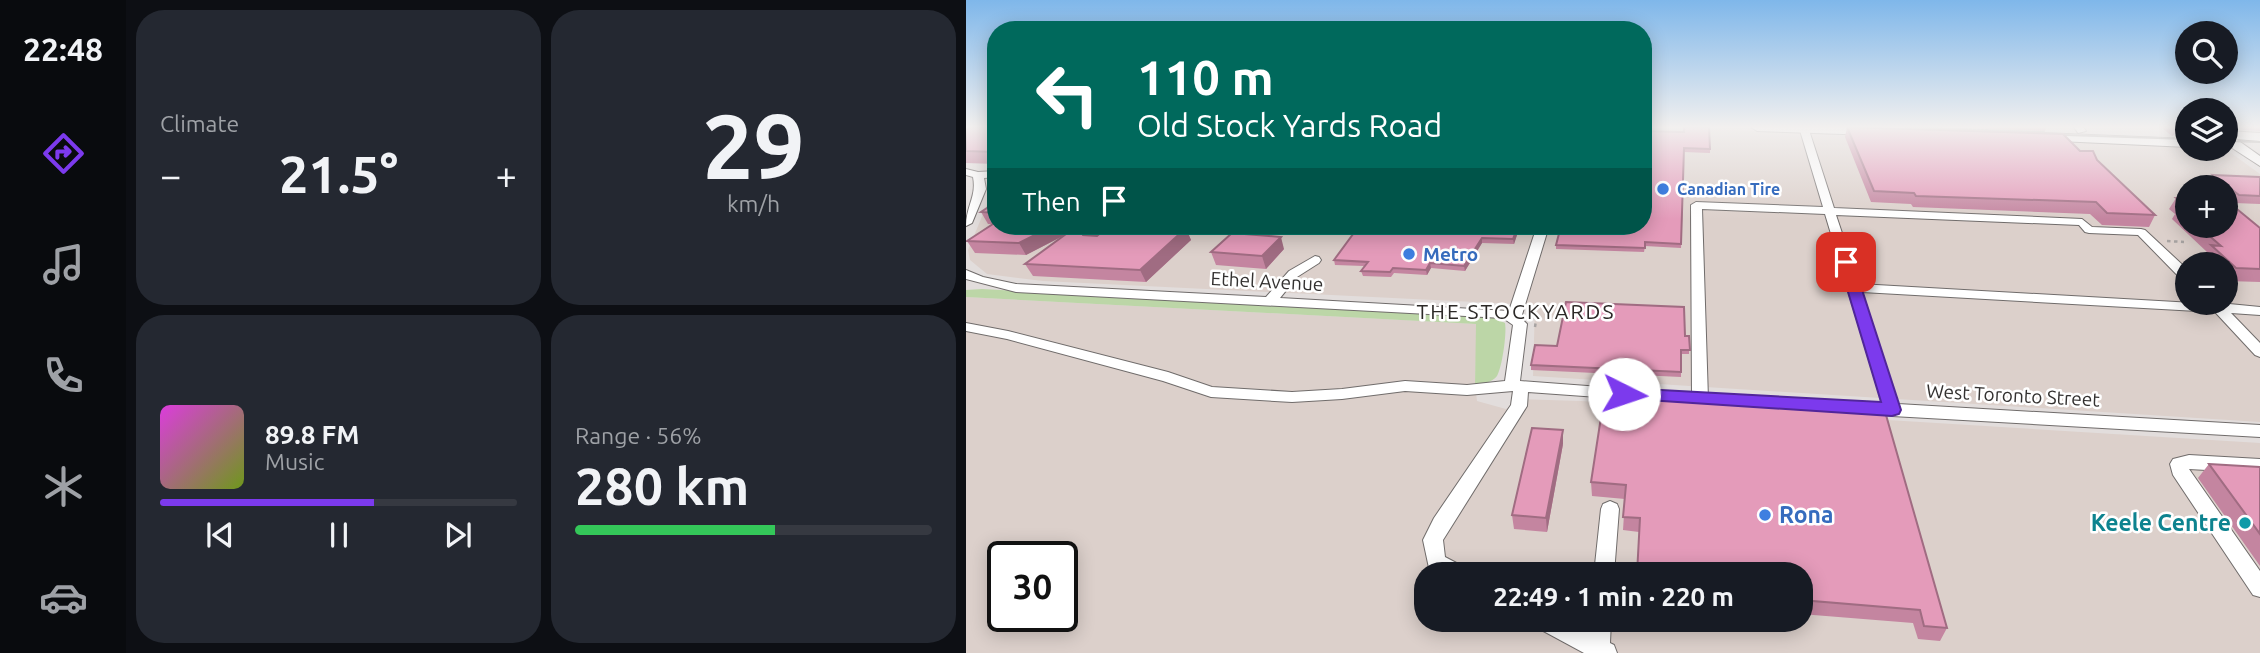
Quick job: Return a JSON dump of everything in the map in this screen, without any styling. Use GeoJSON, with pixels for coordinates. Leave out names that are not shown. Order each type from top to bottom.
{"type":"FeatureCollection","features":[{"type":"Feature","properties":{"kind":"street"},"geometry":{"type":"LineString","coordinates":[[1812,157],[1892,410]]}},
{"type":"Feature","properties":{"kind":"street"},"geometry":{"type":"LineString","coordinates":[[966,172],[987,174]]}},
{"type":"Feature","properties":{"kind":"street"},"geometry":{"type":"LineString","coordinates":[[966,223],[981,189],[978,175]]}},
{"type":"Feature","properties":{"kind":"street"},"geometry":{"type":"LineString","coordinates":[[966,327],[1021,338],[1168,377],[1210,392],[1292,397],[1405,386],[1467,390],[1517,387],[1693,398],[1696,205],[1767,202],[1829,211],[2082,222],[2089,230],[2140,232],[2175,266]]}},
{"type":"Feature","properties":{"kind":"street"},"geometry":{"type":"LineString","coordinates":[[1436,562],[1433,540],[1440,524],[1519,406],[1517,387],[1521,332],[1520,324],[1514,318],[1540,235]]}},
{"type":"Feature","properties":{"kind":"street"},"geometry":{"type":"LineString","coordinates":[[1271,300],[1293,274],[1315,260]]}},
{"type":"Feature","properties":{"kind":"street","name":"Ethel Avenue"},"geometry":{"type":"LineString","coordinates":[[966,274],[979,280],[1016,288],[1495,312],[1514,318]]}},
{"type":"Feature","properties":{"kind":"street"},"geometry":{"type":"LineString","coordinates":[[1854,288],[2175,303]]}},
{"type":"Feature","properties":{"kind":"street"},"geometry":{"type":"LineString","coordinates":[[2238,308],[2260,311]]}},
{"type":"Feature","properties":{"kind":"street"},"geometry":{"type":"LineString","coordinates":[[2225,315],[2260,352]]}},
{"type":"Feature","properties":{"kind":"street","name":"West Toronto Street"},"geometry":{"type":"LineString","coordinates":[[1851,407],[2260,431]]}},
{"type":"Feature","properties":{"kind":"street"},"geometry":{"type":"LineString","coordinates":[[2260,466],[2189,462],[2179,464],[2182,475],[2260,588]]}},
{"type":"Feature","properties":{"kind":"street"},"geometry":{"type":"LineString","coordinates":[[1605,562],[1610,509]]}},
{"type":"Feature","properties":{"kind":"street"},"geometry":{"type":"LineString","coordinates":[[1566,632],[1602,651],[1601,632]]}},
{"type":"Feature","properties":{"kind":"path"},"geometry":{"type":"LineString","coordinates":[[2162,241],[2185,242]]}},
{"type":"Feature","properties":{"kind":"shaded area"},"geometry":{"type":"Polygon","coordinates":[[[1652,157],[2175,157],[2175,161],[2238,161],[2238,158],[2260,174],[2260,422],[1533,376],[1535,305],[1043,281],[987,274],[970,260],[968,250],[987,205],[987,235],[1652,235],[1652,157]]]}},
{"type":"Feature","properties":{"kind":"shaded area"},"geometry":{"type":"Polygon","coordinates":[[[966,297],[1477,324],[1477,401],[1506,409],[1512,405],[1512,399],[1581,401],[2260,443],[2260,653],[966,653],[966,297]]]}},
{"type":"Feature","properties":{"kind":"green space"},"geometry":{"type":"Polygon","coordinates":[[[966,290],[1493,317],[1505,323],[1505,342],[1497,376],[1475,385],[1476,324],[966,297],[966,290]]]}},
{"type":"Feature","properties":{"kind":"building"},"geometry":{"type":"Polygon","coordinates":[[[1652,157],[1684,157],[1681,244],[1645,242],[1645,248],[1556,245],[1559,235],[1652,235],[1652,157]]]}},
{"type":"Feature","properties":{"kind":"building"},"geometry":{"type":"Polygon","coordinates":[[[1860,157],[2096,157],[2155,215],[2107,213],[2096,202],[1916,196],[1914,193],[1874,191],[1860,157]]]}},
{"type":"Feature","properties":{"kind":"building"},"geometry":{"type":"Polygon","coordinates":[[[2238,176],[2260,177],[2260,196],[2239,195],[2238,176]]]}},
{"type":"Feature","properties":{"kind":"building"},"geometry":{"type":"Polygon","coordinates":[[[2238,210],[2260,228],[2260,269],[2238,268],[2238,252],[2219,252],[2211,245],[2221,246],[2212,238],[2238,238],[2238,210]]]}},
{"type":"Feature","properties":{"kind":"building"},"geometry":{"type":"Polygon","coordinates":[[[987,228],[987,235],[1035,235],[1019,243],[967,241],[987,228]]]}},
{"type":"Feature","properties":{"kind":"building"},"geometry":{"type":"Polygon","coordinates":[[[1065,235],[1178,235],[1140,270],[1025,264],[1065,235]]]}},
{"type":"Feature","properties":{"kind":"building"},"geometry":{"type":"Polygon","coordinates":[[[1230,235],[1281,237],[1262,256],[1211,252],[1230,235]]]}},
{"type":"Feature","properties":{"kind":"building","name":"Metro"},"geometry":{"type":"Polygon","coordinates":[[[1352,235],[1515,235],[1513,239],[1482,238],[1464,266],[1430,263],[1426,270],[1393,268],[1390,272],[1361,271],[1368,262],[1334,260],[1352,235]]]}},
{"type":"Feature","properties":{"kind":"building"},"geometry":{"type":"Polygon","coordinates":[[[1566,302],[1684,307],[1685,336],[1689,336],[1690,350],[1681,350],[1681,372],[1531,365],[1535,345],[1557,346],[1566,302]]]}},
{"type":"Feature","properties":{"kind":"building","name":"Rona"},"geometry":{"type":"Polygon","coordinates":[[[1636,391],[1884,408],[1947,628],[1924,626],[1920,610],[1813,601],[1813,562],[1638,562],[1640,518],[1623,517],[1626,485],[1591,482],[1601,417],[1633,419],[1636,391]]]}},
{"type":"Feature","properties":{"kind":"building"},"geometry":{"type":"Polygon","coordinates":[[[1532,428],[1563,430],[1546,518],[1512,515],[1532,428]]]}},
{"type":"Feature","properties":{"kind":"building"},"geometry":{"type":"Polygon","coordinates":[[[2209,464],[2260,467],[2260,534],[2209,464]]]}},
{"type":"Feature","properties":{"kind":"place","name":"Canadian Tire"},"geometry":{"type":"Point","coordinates":[1663,189]}},
{"type":"Feature","properties":{"kind":"place","name":"Metro"},"geometry":{"type":"Point","coordinates":[1409,254]}},
{"type":"Feature","properties":{"kind":"place","name":"Rona"},"geometry":{"type":"Point","coordinates":[1765,515]}},
{"type":"Feature","properties":{"kind":"place","name":"Keele Centre"},"geometry":{"type":"Point","coordinates":[2245,523]}},
{"type":"Feature","properties":{"kind":"district","name":"THE STOCKYARDS"},"geometry":{"type":"Point","coordinates":[1516,312]}},
{"type":"Feature","properties":{"kind":"route"},"geometry":{"type":"LineString","coordinates":[[1624,394],[1892,410],[1846,262]]}}]}
